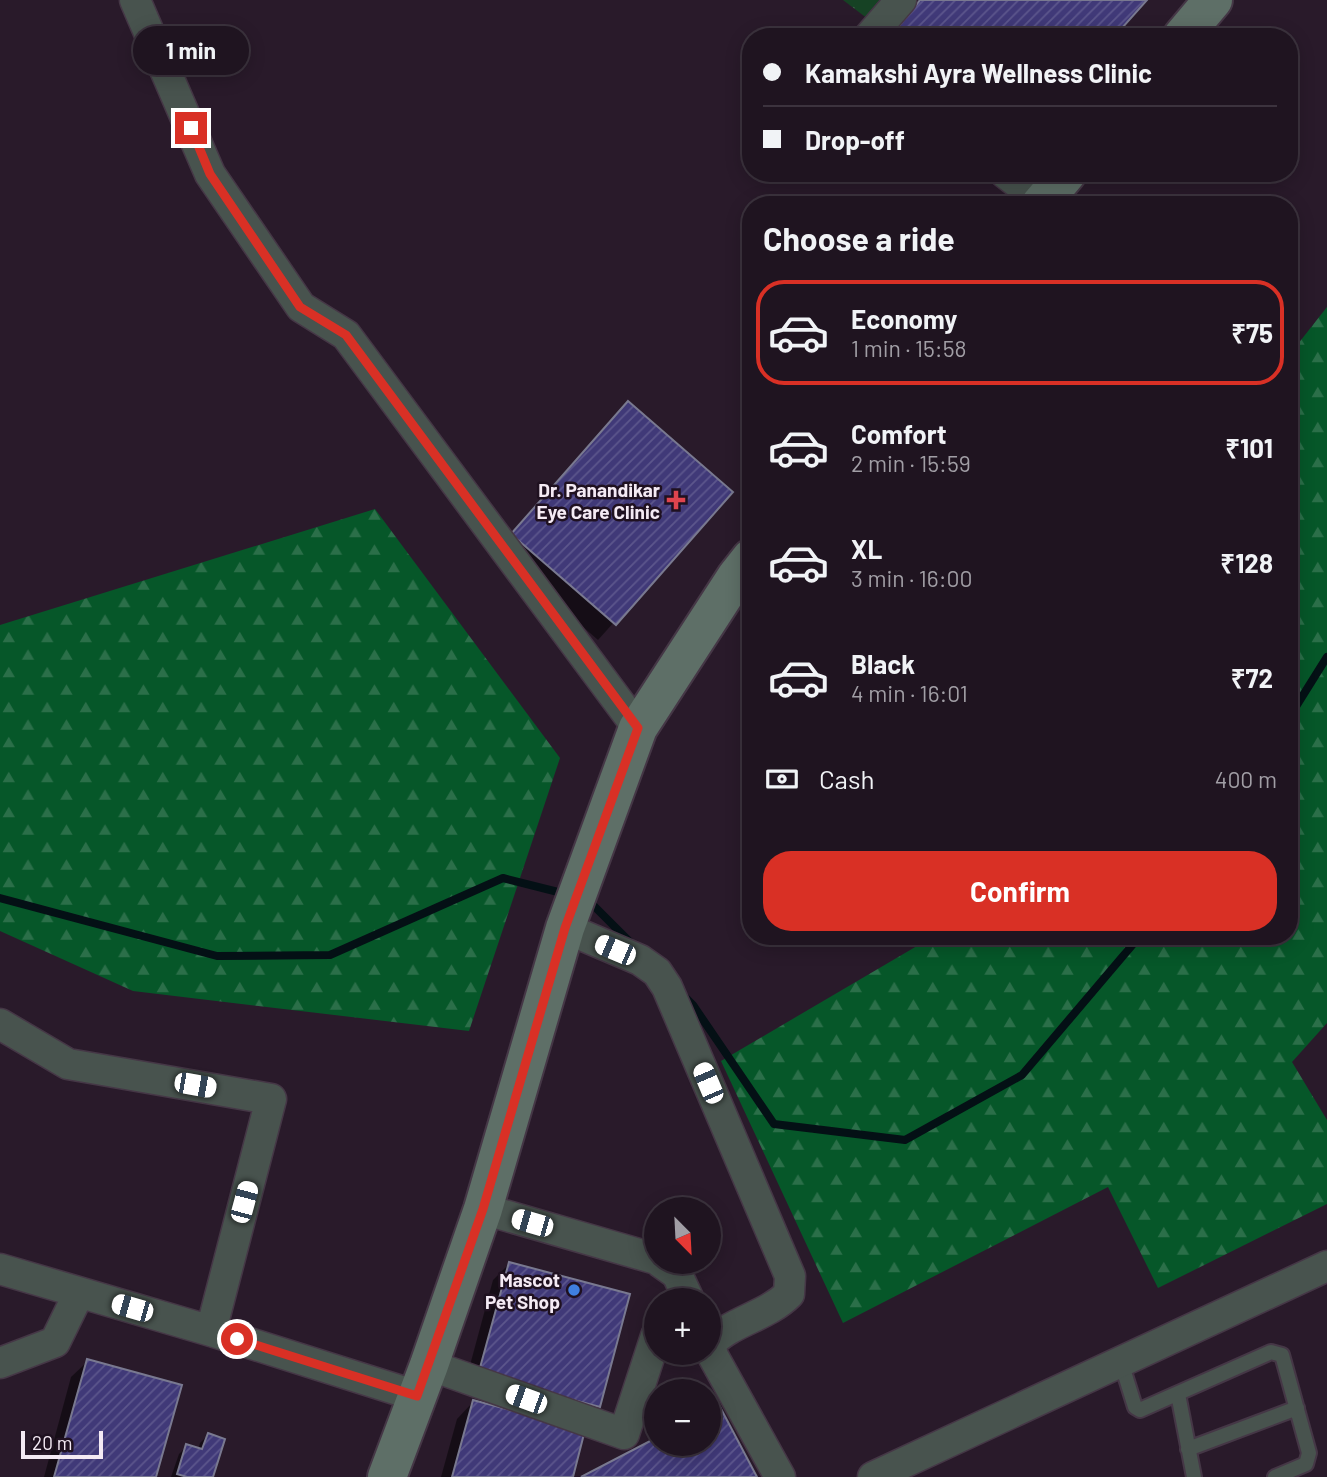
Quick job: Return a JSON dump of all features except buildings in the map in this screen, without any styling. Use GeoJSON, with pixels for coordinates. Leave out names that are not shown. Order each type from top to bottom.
{"type":"FeatureCollection","features":[{"type":"Feature","properties":{"kind":"main road"},"geometry":{"type":"LineString","coordinates":[[1190,28],[1213,0]]}},
{"type":"Feature","properties":{"kind":"main road"},"geometry":{"type":"LineString","coordinates":[[1048,196],[1060,182]]}},
{"type":"Feature","properties":{"kind":"main road"},"geometry":{"type":"LineString","coordinates":[[387,1477],[483,1209],[565,928],[638,728],[742,569]]}},
{"type":"Feature","properties":{"kind":"street"},"geometry":{"type":"LineString","coordinates":[[135,0],[210,174],[300,307],[346,335],[638,728]]}},
{"type":"Feature","properties":{"kind":"street"},"geometry":{"type":"LineString","coordinates":[[877,28],[901,0]]}},
{"type":"Feature","properties":{"kind":"street"},"geometry":{"type":"LineString","coordinates":[[1016,182],[1033,196]]}},
{"type":"Feature","properties":{"kind":"street"},"geometry":{"type":"LineString","coordinates":[[565,928],[640,960],[657,972],[667,987],[790,1276],[789,1294],[778,1306],[721,1334]]}},
{"type":"Feature","properties":{"kind":"street"},"geometry":{"type":"LineString","coordinates":[[0,1024],[68,1063],[271,1098],[211,1331]]}},
{"type":"Feature","properties":{"kind":"street"},"geometry":{"type":"LineString","coordinates":[[483,1209],[670,1279]]}},
{"type":"Feature","properties":{"kind":"street"},"geometry":{"type":"LineString","coordinates":[[873,1477],[1327,1266]]}},
{"type":"Feature","properties":{"kind":"street"},"geometry":{"type":"LineString","coordinates":[[0,1269],[211,1331],[423,1380],[624,1434],[647,1365]]}},
{"type":"Feature","properties":{"kind":"street"},"geometry":{"type":"LineString","coordinates":[[0,1363],[55,1342],[79,1293]]}},
{"type":"Feature","properties":{"kind":"street"},"geometry":{"type":"LineString","coordinates":[[718,1365],[780,1477]]}},
{"type":"Feature","properties":{"kind":"lane"},"geometry":{"type":"LineString","coordinates":[[1121,1362],[1136,1408],[1140,1410],[1271,1352],[1278,1352],[1285,1360],[1309,1453],[1306,1464],[1275,1477]]}},
{"type":"Feature","properties":{"kind":"lane"},"geometry":{"type":"LineString","coordinates":[[1178,1394],[1194,1477]]}},
{"type":"Feature","properties":{"kind":"lane"},"geometry":{"type":"LineString","coordinates":[[1188,1449],[1297,1408]]}},
{"type":"Feature","properties":{"kind":"green space"},"geometry":{"type":"Polygon","coordinates":[[[843,0],[884,0],[868,19],[843,0]]]}},
{"type":"Feature","properties":{"kind":"green space"},"geometry":{"type":"Polygon","coordinates":[[[1327,307],[1327,1023],[1292,1062],[1327,1120],[1327,1204],[1158,1288],[1108,1187],[843,1323],[721,1061],[919,945],[1298,945],[1298,344],[1327,307]]]}},
{"type":"Feature","properties":{"kind":"green space"},"geometry":{"type":"Polygon","coordinates":[[[375,509],[560,758],[469,1031],[133,991],[0,931],[0,625],[375,509]]]}},
{"type":"Feature","properties":{"kind":"waterway"},"geometry":{"type":"LineString","coordinates":[[1298,703],[1327,657]]}},
{"type":"Feature","properties":{"kind":"waterway"},"geometry":{"type":"LineString","coordinates":[[0,898],[217,956],[330,955],[503,878],[566,894]]}},
{"type":"Feature","properties":{"kind":"waterway"},"geometry":{"type":"LineString","coordinates":[[588,900],[633,945]]}},
{"type":"Feature","properties":{"kind":"waterway"},"geometry":{"type":"LineString","coordinates":[[682,994],[693,1005],[774,1124],[905,1140],[1022,1075],[1132,945]]}},
{"type":"Feature","properties":{"kind":"place","name":"Dr. Panandikar Eye Care Clinic"},"geometry":{"type":"Point","coordinates":[676,500]}},
{"type":"Feature","properties":{"kind":"place","name":"Mascot Pet Shop"},"geometry":{"type":"Point","coordinates":[574,1290]}},
{"type":"Feature","properties":{"kind":"route"},"geometry":{"type":"LineString","coordinates":[[191,128],[210,174],[300,307],[346,335],[638,728],[565,928],[483,1209],[417,1396],[237,1339]]}}]}
